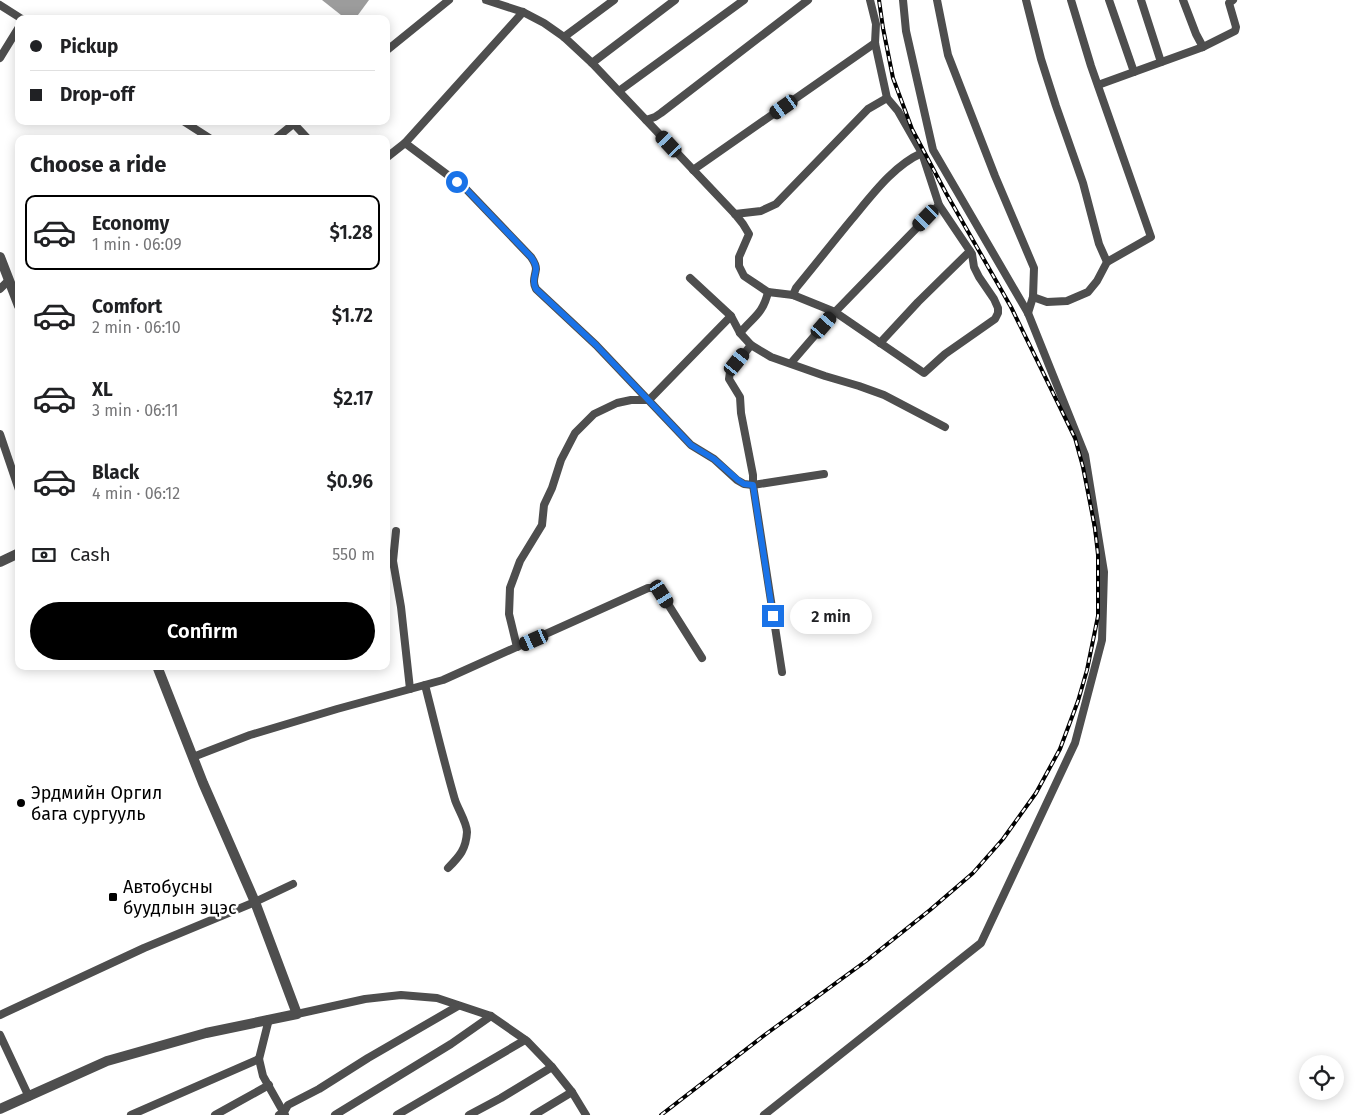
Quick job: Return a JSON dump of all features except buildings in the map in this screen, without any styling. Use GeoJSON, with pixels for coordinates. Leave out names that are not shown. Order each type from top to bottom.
{"type":"FeatureCollection","features":[{"type":"Feature","properties":{"kind":"street"},"geometry":{"type":"LineString","coordinates":[[390,48],[449,0]]}},
{"type":"Feature","properties":{"kind":"street"},"geometry":{"type":"LineString","coordinates":[[486,0],[523,12],[544,23],[564,37],[592,63],[735,214],[749,234],[739,257],[739,266],[744,276],[768,292],[793,295],[835,312],[924,374],[945,354],[994,320],[998,313],[998,308],[979,277],[970,251],[939,205],[922,153],[898,111],[887,98],[875,44],[876,24],[870,0]]}},
{"type":"Feature","properties":{"kind":"street"},"geometry":{"type":"LineString","coordinates":[[564,37],[614,0]]}},
{"type":"Feature","properties":{"kind":"street"},"geometry":{"type":"LineString","coordinates":[[592,63],[676,0]]}},
{"type":"Feature","properties":{"kind":"street"},"geometry":{"type":"LineString","coordinates":[[619,91],[744,0]]}},
{"type":"Feature","properties":{"kind":"street"},"geometry":{"type":"LineString","coordinates":[[646,120],[661,113],[808,0]]}},
{"type":"Feature","properties":{"kind":"street"},"geometry":{"type":"LineString","coordinates":[[764,1115],[981,943],[1075,743],[1102,640],[1104,572],[1085,454],[1028,313],[933,150],[906,32],[903,0]]}},
{"type":"Feature","properties":{"kind":"street"},"geometry":{"type":"LineString","coordinates":[[937,0],[948,55],[995,176],[1034,268],[1033,297],[1028,313]]}},
{"type":"Feature","properties":{"kind":"street"},"geometry":{"type":"LineString","coordinates":[[1026,0],[1041,59],[1083,183],[1099,244],[1107,262]]}},
{"type":"Feature","properties":{"kind":"street"},"geometry":{"type":"LineString","coordinates":[[1033,297],[1047,302],[1067,302],[1088,292],[1098,281],[1107,262],[1151,237],[1090,66],[1071,0]]}},
{"type":"Feature","properties":{"kind":"street"},"geometry":{"type":"LineString","coordinates":[[1109,0],[1134,72]]}},
{"type":"Feature","properties":{"kind":"street"},"geometry":{"type":"LineString","coordinates":[[1141,0],[1161,62]]}},
{"type":"Feature","properties":{"kind":"street"},"geometry":{"type":"LineString","coordinates":[[1183,0],[1203,47]]}},
{"type":"Feature","properties":{"kind":"street"},"geometry":{"type":"LineString","coordinates":[[1098,85],[1203,47],[1235,31],[1236,27],[1229,1]]}},
{"type":"Feature","properties":{"kind":"street"},"geometry":{"type":"LineString","coordinates":[[0,5],[16,15]]}},
{"type":"Feature","properties":{"kind":"street"},"geometry":{"type":"LineString","coordinates":[[390,155],[405,143],[523,12]]}},
{"type":"Feature","properties":{"kind":"street"},"geometry":{"type":"LineString","coordinates":[[0,58],[15,34]]}},
{"type":"Feature","properties":{"kind":"street"},"geometry":{"type":"LineString","coordinates":[[693,170],[875,44]]}},
{"type":"Feature","properties":{"kind":"street"},"geometry":{"type":"LineString","coordinates":[[735,214],[761,211],[776,204],[868,109],[887,98]]}},
{"type":"Feature","properties":{"kind":"street"},"geometry":{"type":"LineString","coordinates":[[189,125],[205,135]]}},
{"type":"Feature","properties":{"kind":"street"},"geometry":{"type":"LineString","coordinates":[[280,135],[292,125]]}},
{"type":"Feature","properties":{"kind":"street"},"geometry":{"type":"LineString","coordinates":[[297,125],[305,135]]}},
{"type":"Feature","properties":{"kind":"street"},"geometry":{"type":"LineString","coordinates":[[405,143],[465,188],[531,257],[536,269],[533,284],[536,289],[596,345],[691,445],[714,459],[744,484],[753,485],[824,474]]}},
{"type":"Feature","properties":{"kind":"street"},"geometry":{"type":"LineString","coordinates":[[793,295],[796,288],[826,249],[868,200],[893,173],[922,153]]}},
{"type":"Feature","properties":{"kind":"street"},"geometry":{"type":"LineString","coordinates":[[791,364],[835,312],[939,205]]}},
{"type":"Feature","properties":{"kind":"street"},"geometry":{"type":"LineString","coordinates":[[880,343],[918,302],[970,251]]}},
{"type":"Feature","properties":{"kind":"street"},"geometry":{"type":"LineString","coordinates":[[0,257],[15,296]]}},
{"type":"Feature","properties":{"kind":"street"},"geometry":{"type":"LineString","coordinates":[[690,278],[731,316],[740,333],[751,345],[771,357],[884,395],[945,428]]}},
{"type":"Feature","properties":{"kind":"street"},"geometry":{"type":"LineString","coordinates":[[0,289],[9,280]]}},
{"type":"Feature","properties":{"kind":"street"},"geometry":{"type":"LineString","coordinates":[[740,333],[762,309],[768,292]]}},
{"type":"Feature","properties":{"kind":"street"},"geometry":{"type":"LineString","coordinates":[[517,647],[508,614],[510,588],[520,561],[542,526],[544,504],[552,488],[561,460],[575,433],[594,414],[617,403],[631,400],[649,400],[731,316]]}},
{"type":"Feature","properties":{"kind":"street"},"geometry":{"type":"LineString","coordinates":[[751,345],[730,372],[729,379],[740,397],[782,672]]}},
{"type":"Feature","properties":{"kind":"street"},"geometry":{"type":"LineString","coordinates":[[0,434],[15,478]]}},
{"type":"Feature","properties":{"kind":"street"},"geometry":{"type":"LineString","coordinates":[[396,531],[393,561],[402,608],[410,689]]}},
{"type":"Feature","properties":{"kind":"street"},"geometry":{"type":"LineString","coordinates":[[0,562],[15,556]]}},
{"type":"Feature","properties":{"kind":"street"},"geometry":{"type":"LineString","coordinates":[[193,758],[250,734],[443,680],[648,588],[656,588],[662,594],[702,658]]}},
{"type":"Feature","properties":{"kind":"street"},"geometry":{"type":"LineString","coordinates":[[159,670],[193,758],[255,902],[297,1014]]}},
{"type":"Feature","properties":{"kind":"street"},"geometry":{"type":"LineString","coordinates":[[425,685],[447,771],[467,830],[465,848],[448,868]]}},
{"type":"Feature","properties":{"kind":"street"},"geometry":{"type":"LineString","coordinates":[[0,1014],[144,948],[255,902],[292,884]]}},
{"type":"Feature","properties":{"kind":"street"},"geometry":{"type":"LineString","coordinates":[[0,1109],[107,1061],[206,1033],[365,999],[401,995],[437,998],[491,1016],[525,1040],[552,1067],[572,1092],[586,1115]]}},
{"type":"Feature","properties":{"kind":"street"},"geometry":{"type":"LineString","coordinates":[[283,1114],[288,1105],[319,1089],[458,1006]]}},
{"type":"Feature","properties":{"kind":"street"},"geometry":{"type":"LineString","coordinates":[[335,1115],[450,1044],[491,1016]]}},
{"type":"Feature","properties":{"kind":"street"},"geometry":{"type":"LineString","coordinates":[[269,1019],[259,1059],[263,1076],[283,1114]]}},
{"type":"Feature","properties":{"kind":"street"},"geometry":{"type":"LineString","coordinates":[[0,1035],[29,1097]]}},
{"type":"Feature","properties":{"kind":"street"},"geometry":{"type":"LineString","coordinates":[[397,1115],[525,1040]]}},
{"type":"Feature","properties":{"kind":"street"},"geometry":{"type":"LineString","coordinates":[[131,1115],[259,1059]]}},
{"type":"Feature","properties":{"kind":"street"},"geometry":{"type":"LineString","coordinates":[[469,1115],[552,1067]]}},
{"type":"Feature","properties":{"kind":"street"},"geometry":{"type":"LineString","coordinates":[[215,1115],[268,1086]]}},
{"type":"Feature","properties":{"kind":"street"},"geometry":{"type":"LineString","coordinates":[[534,1115],[572,1092]]}},
{"type":"Feature","properties":{"kind":"shaded area"},"geometry":{"type":"Polygon","coordinates":[[[322,0],[369,0],[358,15],[341,15],[322,0]]]}},
{"type":"Feature","properties":{"kind":"railway"},"geometry":{"type":"LineString","coordinates":[[661,1115],[766,1034],[866,961],[930,910],[973,873],[1003,839],[1036,793],[1060,749],[1078,701],[1087,670],[1098,616],[1098,555],[1095,528],[1083,467],[1075,438],[1011,307],[912,129],[893,78],[879,0]]}},
{"type":"Feature","properties":{"kind":"place","name":"Эрдмийн Оргил бага сургууль"},"geometry":{"type":"Point","coordinates":[21,803]}},
{"type":"Feature","properties":{"kind":"place","name":"Автобусны буудлын эцэс"},"geometry":{"type":"Point","coordinates":[113,897]}},
{"type":"Feature","properties":{"kind":"route"},"geometry":{"type":"LineString","coordinates":[[457,182],[531,257],[536,269],[533,284],[536,289],[596,345],[691,445],[714,459],[744,484],[753,485],[773,616]]}}]}
